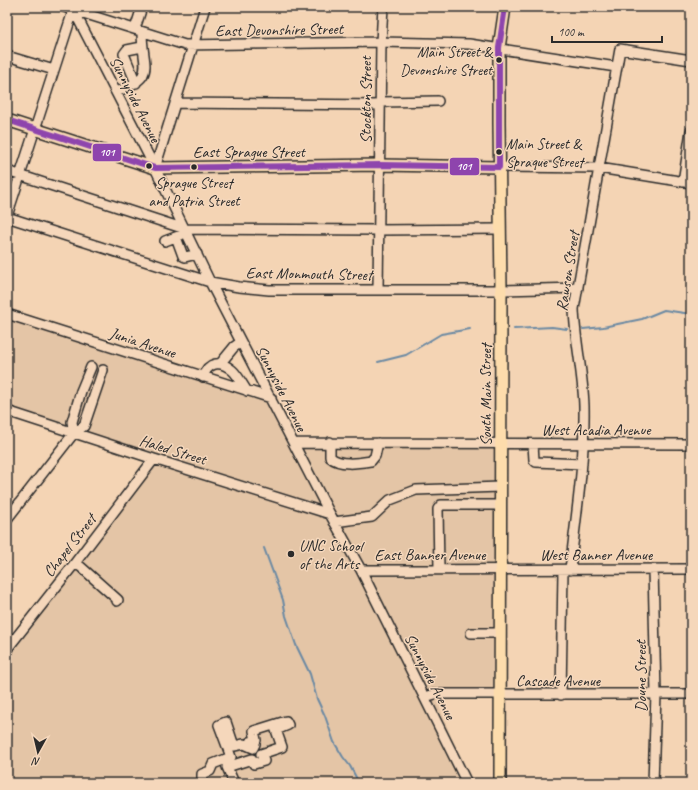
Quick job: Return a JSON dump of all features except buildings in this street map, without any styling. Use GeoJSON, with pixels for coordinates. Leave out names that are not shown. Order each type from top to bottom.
{"type":"FeatureCollection","features":[{"type":"Feature","properties":{"kind":"main road","name":"South Main Street"},"geometry":{"type":"LineString","coordinates":[[500,783],[501,290],[499,48],[505,7]]}},
{"type":"Feature","properties":{"kind":"main road","name":"East Sprague Street"},"geometry":{"type":"LineString","coordinates":[[7,120],[155,168],[499,166]]}},
{"type":"Feature","properties":{"kind":"street","name":"East Devonshire Street"},"geometry":{"type":"LineString","coordinates":[[64,7],[73,8],[138,31],[185,45],[381,42],[469,44],[616,67]]}},
{"type":"Feature","properties":{"kind":"street"},"geometry":{"type":"LineString","coordinates":[[116,92],[132,85],[143,75],[146,66],[138,31],[142,7]]}},
{"type":"Feature","properties":{"kind":"street"},"geometry":{"type":"LineString","coordinates":[[155,168],[206,7]]}},
{"type":"Feature","properties":{"kind":"street","name":"Stockton Street"},"geometry":{"type":"LineString","coordinates":[[378,290],[381,42],[383,7]]}},
{"type":"Feature","properties":{"kind":"street"},"geometry":{"type":"LineString","coordinates":[[7,216],[73,8]]}},
{"type":"Feature","properties":{"kind":"street","name":"Sunnyside Avenue"},"geometry":{"type":"LineString","coordinates":[[73,8],[155,168],[210,282],[332,518],[361,570],[467,783]]}},
{"type":"Feature","properties":{"kind":"street"},"geometry":{"type":"LineString","coordinates":[[132,85],[124,54],[127,50],[142,47]]}},
{"type":"Feature","properties":{"kind":"street","name":"Rawson Street"},"geometry":{"type":"LineString","coordinates":[[561,695],[567,570],[584,444],[583,380],[575,328],[574,309],[616,67],[620,49],[691,60]]}},
{"type":"Feature","properties":{"kind":"street"},"geometry":{"type":"LineString","coordinates":[[7,56],[54,70]]}},
{"type":"Feature","properties":{"kind":"street"},"geometry":{"type":"LineString","coordinates":[[175,103],[380,104],[438,101]]}},
{"type":"Feature","properties":{"kind":"street"},"geometry":{"type":"LineString","coordinates":[[499,166],[599,168],[687,182],[691,131]]}},
{"type":"Feature","properties":{"kind":"street"},"geometry":{"type":"LineString","coordinates":[[7,171],[186,231],[500,229]]}},
{"type":"Feature","properties":{"kind":"street","name":"East Monmouth Street"},"geometry":{"type":"LineString","coordinates":[[7,216],[210,282],[239,287],[269,290],[501,290],[578,288]]}},
{"type":"Feature","properties":{"kind":"street"},"geometry":{"type":"LineString","coordinates":[[165,241],[186,231]]}},
{"type":"Feature","properties":{"kind":"street"},"geometry":{"type":"LineString","coordinates":[[176,237],[183,256],[185,257],[197,254]]}},
{"type":"Feature","properties":{"kind":"street","name":"Junia Avenue"},"geometry":{"type":"LineString","coordinates":[[7,314],[271,398]]}},
{"type":"Feature","properties":{"kind":"street"},"geometry":{"type":"LineString","coordinates":[[220,364],[234,347],[242,342]]}},
{"type":"Feature","properties":{"kind":"street"},"geometry":{"type":"LineString","coordinates":[[203,377],[208,367],[213,364],[220,364],[233,370],[247,391]]}},
{"type":"Feature","properties":{"kind":"street"},"geometry":{"type":"LineString","coordinates":[[74,433],[72,422],[91,366]]}},
{"type":"Feature","properties":{"kind":"street"},"geometry":{"type":"LineString","coordinates":[[7,519],[74,433],[84,426],[103,370]]}},
{"type":"Feature","properties":{"kind":"street","name":"Haled Street"},"geometry":{"type":"LineString","coordinates":[[7,411],[332,518]]}},
{"type":"Feature","properties":{"kind":"street"},"geometry":{"type":"LineString","coordinates":[[330,442],[330,457],[335,461],[351,463],[371,461],[375,456],[378,442]]}},
{"type":"Feature","properties":{"kind":"street","name":"West Acadia Avenue"},"geometry":{"type":"LineString","coordinates":[[294,443],[378,442],[501,444],[691,444]]}},
{"type":"Feature","properties":{"kind":"street"},"geometry":{"type":"LineString","coordinates":[[533,444],[534,460],[536,462],[582,464]]}},
{"type":"Feature","properties":{"kind":"street","name":"Chapel Street"},"geometry":{"type":"LineString","coordinates":[[7,648],[10,638],[75,563],[154,459]]}},
{"type":"Feature","properties":{"kind":"street"},"geometry":{"type":"LineString","coordinates":[[332,518],[372,517],[390,500],[416,490],[500,487]]}},
{"type":"Feature","properties":{"kind":"street"},"geometry":{"type":"LineString","coordinates":[[439,569],[438,509],[441,505],[500,505]]}},
{"type":"Feature","properties":{"kind":"street"},"geometry":{"type":"LineString","coordinates":[[75,563],[108,590],[118,600],[117,602]]}},
{"type":"Feature","properties":{"kind":"street","name":"West Banner Avenue"},"geometry":{"type":"LineString","coordinates":[[500,569],[691,569]]}},
{"type":"Feature","properties":{"kind":"street","name":"East Banner Avenue"},"geometry":{"type":"LineString","coordinates":[[361,570],[500,569]]}},
{"type":"Feature","properties":{"kind":"street","name":"Doune Street"},"geometry":{"type":"LineString","coordinates":[[653,569],[656,694],[653,783]]}},
{"type":"Feature","properties":{"kind":"street"},"geometry":{"type":"LineString","coordinates":[[471,633],[500,633]]}},
{"type":"Feature","properties":{"kind":"street","name":"Cascade Avenue"},"geometry":{"type":"LineString","coordinates":[[425,697],[435,694],[691,694]]}},
{"type":"Feature","properties":{"kind":"street"},"geometry":{"type":"LineString","coordinates":[[204,783],[202,774],[210,770],[212,764],[231,757],[218,725],[226,722],[234,746],[244,744],[253,748],[255,744],[250,742],[256,740],[254,731],[286,721],[288,725],[276,730],[282,747],[262,754],[264,760],[254,764],[252,759],[227,767],[234,783]]}},
{"type":"Feature","properties":{"kind":"shaded area","name":"UNC School of the Arts"},"geometry":{"type":"Polygon","coordinates":[[[7,314],[271,398],[294,443],[501,444],[500,695],[435,695],[469,783],[7,783],[7,649],[154,459],[7,411],[7,314]]]}},
{"type":"Feature","properties":{"kind":"waterway"},"geometry":{"type":"LineString","coordinates":[[583,329],[603,327],[642,319],[664,310],[691,314]]}},
{"type":"Feature","properties":{"kind":"waterway"},"geometry":{"type":"LineString","coordinates":[[514,329],[552,327],[567,329]]}},
{"type":"Feature","properties":{"kind":"waterway"},"geometry":{"type":"LineString","coordinates":[[378,362],[406,355],[441,334],[470,329]]}},
{"type":"Feature","properties":{"kind":"waterway"},"geometry":{"type":"LineString","coordinates":[[264,548],[283,600],[286,616],[296,645],[310,674],[317,699],[334,742],[359,783]]}},
{"type":"Feature","properties":{"kind":"transit line","name":"101"},"geometry":{"type":"LineString","coordinates":[[7,120],[155,168],[380,165],[499,167],[499,48],[505,7]]}},
{"type":"Feature","properties":{"kind":"place","name":"Main Street & Devonshire Street"},"geometry":{"type":"Point","coordinates":[499,60]}},
{"type":"Feature","properties":{"kind":"place","name":"Main Street & Spraque Street"},"geometry":{"type":"Point","coordinates":[499,152]}},
{"type":"Feature","properties":{"kind":"place","name":"Sprague Street and Patria Street"},"geometry":{"type":"Point","coordinates":[194,167]}},
{"type":"Feature","properties":{"kind":"place","name":"UNC School of the Arts"},"geometry":{"type":"Point","coordinates":[291,554]}}]}
